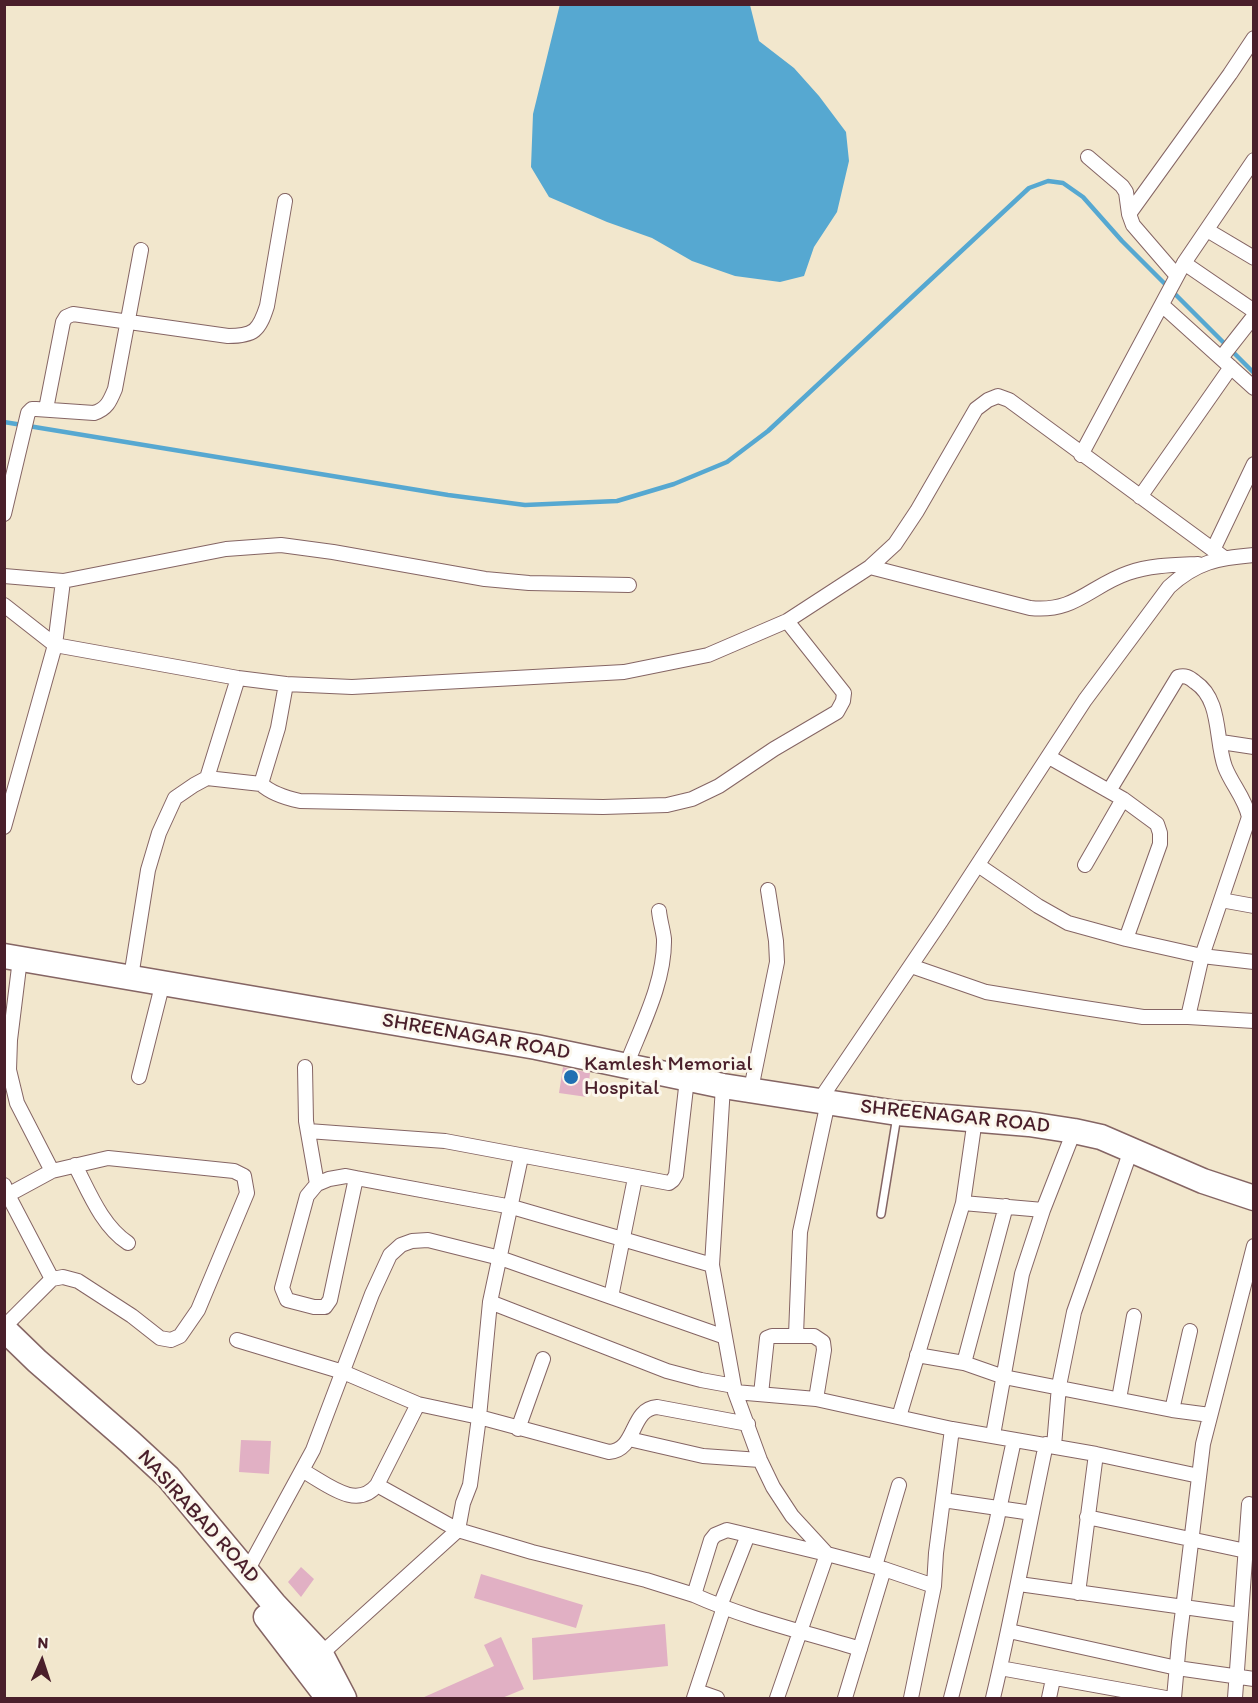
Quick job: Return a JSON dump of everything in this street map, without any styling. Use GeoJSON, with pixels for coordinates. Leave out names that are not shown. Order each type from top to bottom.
{"type":"FeatureCollection","features":[{"type":"Feature","properties":{"kind":"highway","name":"SHREENAGAR ROAD"},"geometry":{"type":"LineString","coordinates":[[12,957],[525,1045],[723,1086],[897,1113],[1029,1124],[1074,1131],[1101,1137],[1203,1181],[1254,1198]]}},
{"type":"Feature","properties":{"kind":"highway","name":"NASIRABAD ROAD"},"geometry":{"type":"LineString","coordinates":[[4,1328],[37,1361],[168,1478],[274,1604],[321,1654],[344,1698]]}},
{"type":"Feature","properties":{"kind":"highway","name":"NASIRABAD ROAD"},"geometry":{"type":"LineString","coordinates":[[4,1350],[126,1456],[216,1550],[328,1698]]}},
{"type":"Feature","properties":{"kind":"street"},"geometry":{"type":"LineString","coordinates":[[1129,214],[1254,38]]}},
{"type":"Feature","properties":{"kind":"street"},"geometry":{"type":"LineString","coordinates":[[1088,157],[1122,186],[1126,192],[1129,214],[1137,232],[1178,274],[1254,311]]}},
{"type":"Feature","properties":{"kind":"street"},"geometry":{"type":"LineString","coordinates":[[1081,455],[1178,274],[1254,160]]}},
{"type":"Feature","properties":{"kind":"street"},"geometry":{"type":"LineString","coordinates":[[46,409],[63,322],[66,317],[73,314],[228,336],[244,336],[254,332],[262,322],[267,306],[285,201]]}},
{"type":"Feature","properties":{"kind":"street"},"geometry":{"type":"LineString","coordinates":[[1207,230],[1254,258]]}},
{"type":"Feature","properties":{"kind":"street"},"geometry":{"type":"LineString","coordinates":[[4,514],[28,413],[32,409],[46,409],[94,413],[109,404],[115,389],[141,250]]}},
{"type":"Feature","properties":{"kind":"street"},"geometry":{"type":"LineString","coordinates":[[1164,301],[1254,388]]}},
{"type":"Feature","properties":{"kind":"street"},"geometry":{"type":"LineString","coordinates":[[1140,497],[1254,316]]}},
{"type":"Feature","properties":{"kind":"street"},"geometry":{"type":"LineString","coordinates":[[4,605],[55,645],[238,678],[286,684],[352,687],[624,672],[708,655],[788,621],[870,567],[894,544],[917,511],[976,410],[988,400],[998,396],[1009,400],[1218,554]]}},
{"type":"Feature","properties":{"kind":"street"},"geometry":{"type":"LineString","coordinates":[[1218,554],[1254,464]]}},
{"type":"Feature","properties":{"kind":"street"},"geometry":{"type":"LineString","coordinates":[[4,576],[63,581],[226,549],[281,545],[485,579],[529,583],[629,585]]}},
{"type":"Feature","properties":{"kind":"street"},"geometry":{"type":"LineString","coordinates":[[796,1335],[800,1232],[824,1102],[1085,700],[1169,587],[1184,573],[1218,554],[1254,555]]}},
{"type":"Feature","properties":{"kind":"street"},"geometry":{"type":"LineString","coordinates":[[870,567],[1030,608],[1047,610],[1064,607],[1128,573],[1164,565],[1201,564]]}},
{"type":"Feature","properties":{"kind":"street"},"geometry":{"type":"LineString","coordinates":[[4,827],[55,645],[63,581]]}},
{"type":"Feature","properties":{"kind":"street"},"geometry":{"type":"LineString","coordinates":[[131,977],[148,870],[159,833],[175,798],[194,785],[207,778],[261,784],[287,798],[300,801],[603,807],[667,806],[692,799],[719,786],[774,749],[837,712],[843,701],[844,693],[788,621]]}},
{"type":"Feature","properties":{"kind":"street"},"geometry":{"type":"LineString","coordinates":[[1109,791],[1178,676],[1187,676],[1202,687],[1208,694],[1226,771],[1247,805],[1250,817],[1203,956],[1188,1017]]}},
{"type":"Feature","properties":{"kind":"street"},"geometry":{"type":"LineString","coordinates":[[207,778],[238,678]]}},
{"type":"Feature","properties":{"kind":"street"},"geometry":{"type":"LineString","coordinates":[[261,784],[278,728],[286,684]]}},
{"type":"Feature","properties":{"kind":"street"},"geometry":{"type":"LineString","coordinates":[[1221,742],[1254,747]]}},
{"type":"Feature","properties":{"kind":"street"},"geometry":{"type":"LineString","coordinates":[[1049,757],[1124,799],[1157,824],[1160,844],[1126,939]]}},
{"type":"Feature","properties":{"kind":"street"},"geometry":{"type":"LineString","coordinates":[[1085,865],[1124,799]]}},
{"type":"Feature","properties":{"kind":"street"},"geometry":{"type":"LineString","coordinates":[[978,865],[1038,906],[1068,923],[1203,956],[1254,962]]}},
{"type":"Feature","properties":{"kind":"street"},"geometry":{"type":"LineString","coordinates":[[751,1089],[777,962],[768,890]]}},
{"type":"Feature","properties":{"kind":"street"},"geometry":{"type":"LineString","coordinates":[[1221,900],[1254,906]]}},
{"type":"Feature","properties":{"kind":"street"},"geometry":{"type":"LineString","coordinates":[[626,1066],[657,988],[664,938],[659,911]]}},
{"type":"Feature","properties":{"kind":"street"},"geometry":{"type":"LineString","coordinates":[[12,957],[9,1070],[11,1103],[52,1171]]}},
{"type":"Feature","properties":{"kind":"street"},"geometry":{"type":"LineString","coordinates":[[911,966],[986,992],[1143,1017],[1188,1017],[1254,1022]]}},
{"type":"Feature","properties":{"kind":"street"},"geometry":{"type":"LineString","coordinates":[[139,1077],[163,982]]}},
{"type":"Feature","properties":{"kind":"street"},"geometry":{"type":"LineString","coordinates":[[305,1067],[304,1102],[317,1184]]}},
{"type":"Feature","properties":{"kind":"street"},"geometry":{"type":"LineString","coordinates":[[308,1131],[445,1141],[669,1183],[674,1180],[687,1079]]}},
{"type":"Feature","properties":{"kind":"street"},"geometry":{"type":"LineString","coordinates":[[723,1086],[712,1264],[735,1389],[760,1460],[773,1487],[792,1516],[827,1554]]}},
{"type":"Feature","properties":{"kind":"street"},"geometry":{"type":"LineString","coordinates":[[898,1417],[963,1203],[975,1119]]}},
{"type":"Feature","properties":{"kind":"street"},"geometry":{"type":"LineString","coordinates":[[993,1435],[1022,1274],[1042,1210],[1074,1131]]}},
{"type":"Feature","properties":{"kind":"street"},"geometry":{"type":"LineString","coordinates":[[993,1698],[1019,1584],[1032,1513],[1050,1445],[1074,1312],[1131,1150]]}},
{"type":"Feature","properties":{"kind":"street"},"geometry":{"type":"LineString","coordinates":[[321,1654],[458,1530],[463,1503],[470,1485],[490,1302],[521,1157]]}},
{"type":"Feature","properties":{"kind":"street"},"geometry":{"type":"LineString","coordinates":[[4,1328],[52,1279],[70,1277],[132,1316],[160,1338],[171,1340],[180,1336],[198,1310],[247,1193],[244,1176],[227,1170],[108,1158],[52,1171],[6,1193],[52,1279]]}},
{"type":"Feature","properties":{"kind":"street"},"geometry":{"type":"LineString","coordinates":[[75,1165],[109,1227],[128,1243]]}},
{"type":"Feature","properties":{"kind":"street"},"geometry":{"type":"LineString","coordinates":[[356,1178],[330,1300],[325,1307],[319,1308],[287,1300],[282,1288],[307,1196],[317,1184],[346,1176],[512,1207],[712,1264]]}},
{"type":"Feature","properties":{"kind":"street"},"geometry":{"type":"LineString","coordinates":[[610,1297],[635,1178]]}},
{"type":"Feature","properties":{"kind":"street"},"geometry":{"type":"LineString","coordinates":[[963,1203],[1042,1210]]}},
{"type":"Feature","properties":{"kind":"street"},"geometry":{"type":"LineString","coordinates":[[964,1363],[1006,1206]]}},
{"type":"Feature","properties":{"kind":"street"},"geometry":{"type":"LineString","coordinates":[[247,1571],[313,1450],[372,1294],[390,1255],[400,1245],[412,1241],[428,1240],[500,1258],[725,1337]]}},
{"type":"Feature","properties":{"kind":"street"},"geometry":{"type":"LineString","coordinates":[[1174,1698],[1203,1444],[1254,1246]]}},
{"type":"Feature","properties":{"kind":"street"},"geometry":{"type":"LineString","coordinates":[[490,1302],[667,1371],[735,1389],[816,1399],[952,1429],[1050,1445],[1199,1476]]}},
{"type":"Feature","properties":{"kind":"street"},"geometry":{"type":"LineString","coordinates":[[1119,1399],[1134,1316]]}},
{"type":"Feature","properties":{"kind":"street"},"geometry":{"type":"LineString","coordinates":[[1172,1410],[1190,1331]]}},
{"type":"Feature","properties":{"kind":"street"},"geometry":{"type":"LineString","coordinates":[[761,1394],[767,1338],[814,1336],[823,1342],[824,1350],[816,1399]]}},
{"type":"Feature","properties":{"kind":"street"},"geometry":{"type":"LineString","coordinates":[[237,1340],[343,1372],[418,1404],[479,1417],[609,1452],[617,1451],[628,1439],[643,1412],[649,1407],[748,1424]]}},
{"type":"Feature","properties":{"kind":"street"},"geometry":{"type":"LineString","coordinates":[[917,1354],[964,1363],[1004,1377],[1172,1410],[1210,1415]]}},
{"type":"Feature","properties":{"kind":"street"},"geometry":{"type":"LineString","coordinates":[[518,1429],[543,1359]]}},
{"type":"Feature","properties":{"kind":"street"},"geometry":{"type":"LineString","coordinates":[[303,1471],[351,1497],[361,1497],[371,1493],[418,1404]]}},
{"type":"Feature","properties":{"kind":"street"},"geometry":{"type":"LineString","coordinates":[[911,1698],[934,1586],[952,1429]]}},
{"type":"Feature","properties":{"kind":"street"},"geometry":{"type":"LineString","coordinates":[[628,1439],[703,1456],[760,1460]]}},
{"type":"Feature","properties":{"kind":"street"},"geometry":{"type":"LineString","coordinates":[[951,1698],[1014,1440]]}},
{"type":"Feature","properties":{"kind":"street"},"geometry":{"type":"LineString","coordinates":[[1078,1593],[1096,1454]]}},
{"type":"Feature","properties":{"kind":"street"},"geometry":{"type":"LineString","coordinates":[[377,1485],[458,1530],[532,1552],[646,1580],[694,1595],[722,1607],[860,1649]]}},
{"type":"Feature","properties":{"kind":"street"},"geometry":{"type":"LineString","coordinates":[[845,1698],[860,1649],[899,1485]]}},
{"type":"Feature","properties":{"kind":"street"},"geometry":{"type":"LineString","coordinates":[[943,1500],[1032,1513]]}},
{"type":"Feature","properties":{"kind":"street"},"geometry":{"type":"LineString","coordinates":[[1235,1698],[1249,1504]]}},
{"type":"Feature","properties":{"kind":"street"},"geometry":{"type":"LineString","coordinates":[[1087,1517],[1246,1551]]}},
{"type":"Feature","properties":{"kind":"street"},"geometry":{"type":"LineString","coordinates":[[694,1595],[711,1540],[715,1535],[727,1530],[880,1568],[934,1586]]}},
{"type":"Feature","properties":{"kind":"street"},"geometry":{"type":"LineString","coordinates":[[717,1698],[695,1695],[722,1607],[748,1535]]}},
{"type":"Feature","properties":{"kind":"street"},"geometry":{"type":"LineString","coordinates":[[777,1698],[827,1554]]}},
{"type":"Feature","properties":{"kind":"street"},"geometry":{"type":"LineString","coordinates":[[1019,1584],[1241,1615]]}},
{"type":"Feature","properties":{"kind":"street"},"geometry":{"type":"LineString","coordinates":[[1009,1631],[1177,1668],[1254,1679]]}},
{"type":"Feature","properties":{"kind":"street"},"geometry":{"type":"LineString","coordinates":[[1000,1668],[1166,1698]]}},
{"type":"Feature","properties":{"kind":"street"},"geometry":{"type":"LineString","coordinates":[[1049,1698],[1053,1679]]}},
{"type":"Feature","properties":{"kind":"lane"},"geometry":{"type":"LineString","coordinates":[[881,1214],[897,1113]]}},
{"type":"Feature","properties":{"kind":"water"},"geometry":{"type":"Polygon","coordinates":[[[560,4],[750,5],[759,41],[794,68],[846,132],[849,161],[837,212],[814,247],[804,276],[780,282],[735,276],[692,261],[652,238],[549,197],[531,167],[533,114],[560,4]]]}},
{"type":"Feature","properties":{"kind":"building"},"geometry":{"type":"Polygon","coordinates":[[[563,1067],[590,1073],[587,1097],[559,1093],[563,1067]]]}},
{"type":"Feature","properties":{"kind":"building"},"geometry":{"type":"Polygon","coordinates":[[[241,1440],[271,1441],[269,1474],[239,1472],[241,1440]]]}},
{"type":"Feature","properties":{"kind":"building"},"geometry":{"type":"Polygon","coordinates":[[[301,1567],[314,1579],[301,1597],[288,1582],[301,1567]]]}},
{"type":"Feature","properties":{"kind":"building"},"geometry":{"type":"Polygon","coordinates":[[[481,1574],[583,1605],[576,1628],[474,1598],[481,1574]]]}},
{"type":"Feature","properties":{"kind":"building"},"geometry":{"type":"Polygon","coordinates":[[[665,1624],[668,1666],[533,1680],[532,1638],[665,1624]]]}},
{"type":"Feature","properties":{"kind":"building"},"geometry":{"type":"Polygon","coordinates":[[[501,1637],[524,1689],[502,1698],[422,1698],[494,1666],[484,1645],[501,1637]]]}},
{"type":"Feature","properties":{"kind":"waterway"},"geometry":{"type":"LineString","coordinates":[[4,422],[448,495],[525,505],[617,501],[674,484],[727,462],[768,431],[1029,188],[1048,181],[1063,183],[1083,197],[1122,241],[1254,373]]}},
{"type":"Feature","properties":{"kind":"place","name":"Kamlesh Memorial Hospital"},"geometry":{"type":"Point","coordinates":[571,1077]}}]}
